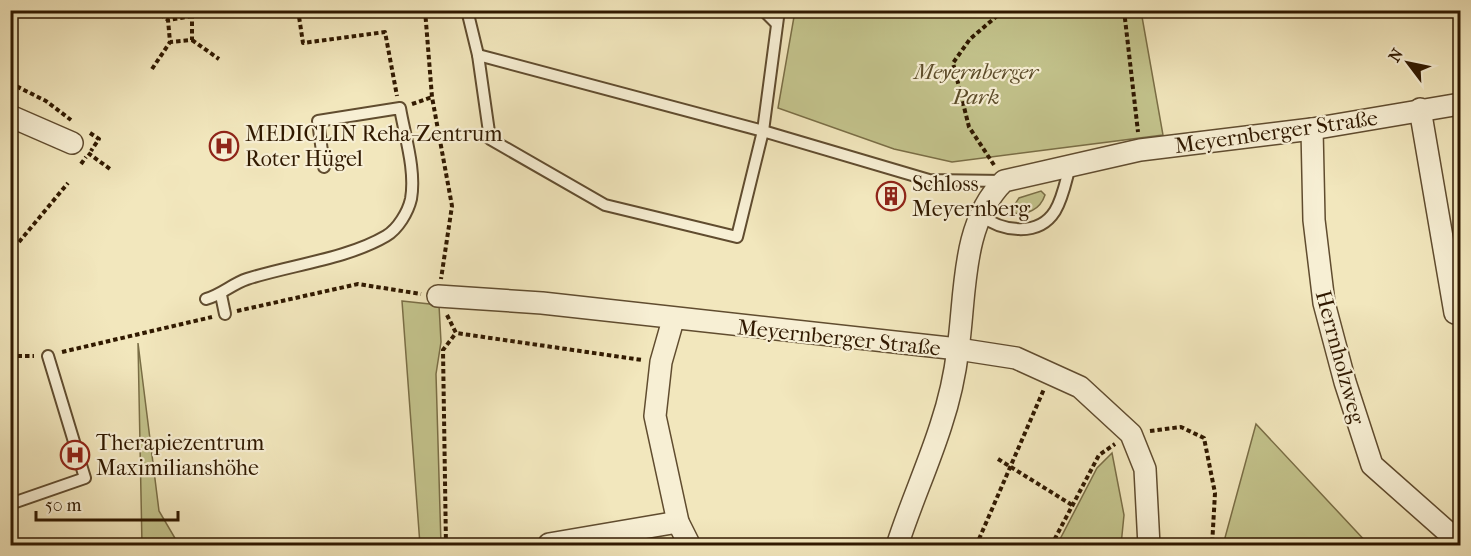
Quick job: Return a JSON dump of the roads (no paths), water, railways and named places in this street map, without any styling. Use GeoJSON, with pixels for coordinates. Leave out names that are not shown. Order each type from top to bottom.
{"type":"FeatureCollection","features":[{"type":"Feature","properties":{"kind":"street","name":"Meyernberger Straße"},"geometry":{"type":"LineString","coordinates":[[438,296],[542,303],[673,320],[958,349],[963,286],[980,215],[989,195],[1004,181],[1140,150],[1312,129],[1420,109],[1461,104]]}},
{"type":"Feature","properties":{"kind":"street"},"geometry":{"type":"LineString","coordinates":[[1420,109],[1455,313]]}},
{"type":"Feature","properties":{"kind":"street"},"geometry":{"type":"LineString","coordinates":[[10,116],[72,143]]}},
{"type":"Feature","properties":{"kind":"street","name":"Herrnholzweg"},"geometry":{"type":"LineString","coordinates":[[1312,129],[1314,220],[1324,303],[1344,382],[1372,465],[1461,543]]}},
{"type":"Feature","properties":{"kind":"street"},"geometry":{"type":"LineString","coordinates":[[673,320],[661,362],[656,416],[678,522],[690,546]]}},
{"type":"Feature","properties":{"kind":"street"},"geometry":{"type":"LineString","coordinates":[[897,546],[942,424],[958,349],[1016,358],[1080,387],[1131,434],[1145,469],[1151,538],[1149,546]]}},
{"type":"Feature","properties":{"kind":"street"},"geometry":{"type":"LineString","coordinates":[[549,544],[678,522]]}},
{"type":"Feature","properties":{"kind":"lane"},"geometry":{"type":"LineString","coordinates":[[467,10],[478,56],[490,140],[605,205],[737,237],[763,131],[779,10]]}},
{"type":"Feature","properties":{"kind":"lane"},"geometry":{"type":"LineString","coordinates":[[763,10],[777,24]]}},
{"type":"Feature","properties":{"kind":"lane"},"geometry":{"type":"LineString","coordinates":[[478,56],[763,131],[929,180],[1004,181]]}},
{"type":"Feature","properties":{"kind":"lane"},"geometry":{"type":"LineString","coordinates":[[206,299],[221,295],[243,280],[362,247],[388,235],[403,218],[410,200],[412,178],[400,108],[318,121],[324,167]]}},
{"type":"Feature","properties":{"kind":"lane"},"geometry":{"type":"LineString","coordinates":[[980,215],[992,224],[1023,230],[1042,223],[1056,209],[1070,166]]}},
{"type":"Feature","properties":{"kind":"lane"},"geometry":{"type":"LineString","coordinates":[[221,295],[225,314]]}},
{"type":"Feature","properties":{"kind":"lane"},"geometry":{"type":"LineString","coordinates":[[10,504],[85,478],[48,356]]}},
{"type":"Feature","properties":{"kind":"place","name":"MEDICLIN Reha-Zentrum Roter Hügel"},"geometry":{"type":"Point","coordinates":[224,146]}},
{"type":"Feature","properties":{"kind":"place","name":"Schloss Meyernberg"},"geometry":{"type":"Point","coordinates":[891,196]}},
{"type":"Feature","properties":{"kind":"place","name":"Therapiezentrum Maximilianshöhe"},"geometry":{"type":"Point","coordinates":[75,455]}},
{"type":"Feature","properties":{"kind":"park label","name":"Meyernberger Park"},"geometry":{"type":"Point","coordinates":[976,84]}}]}
